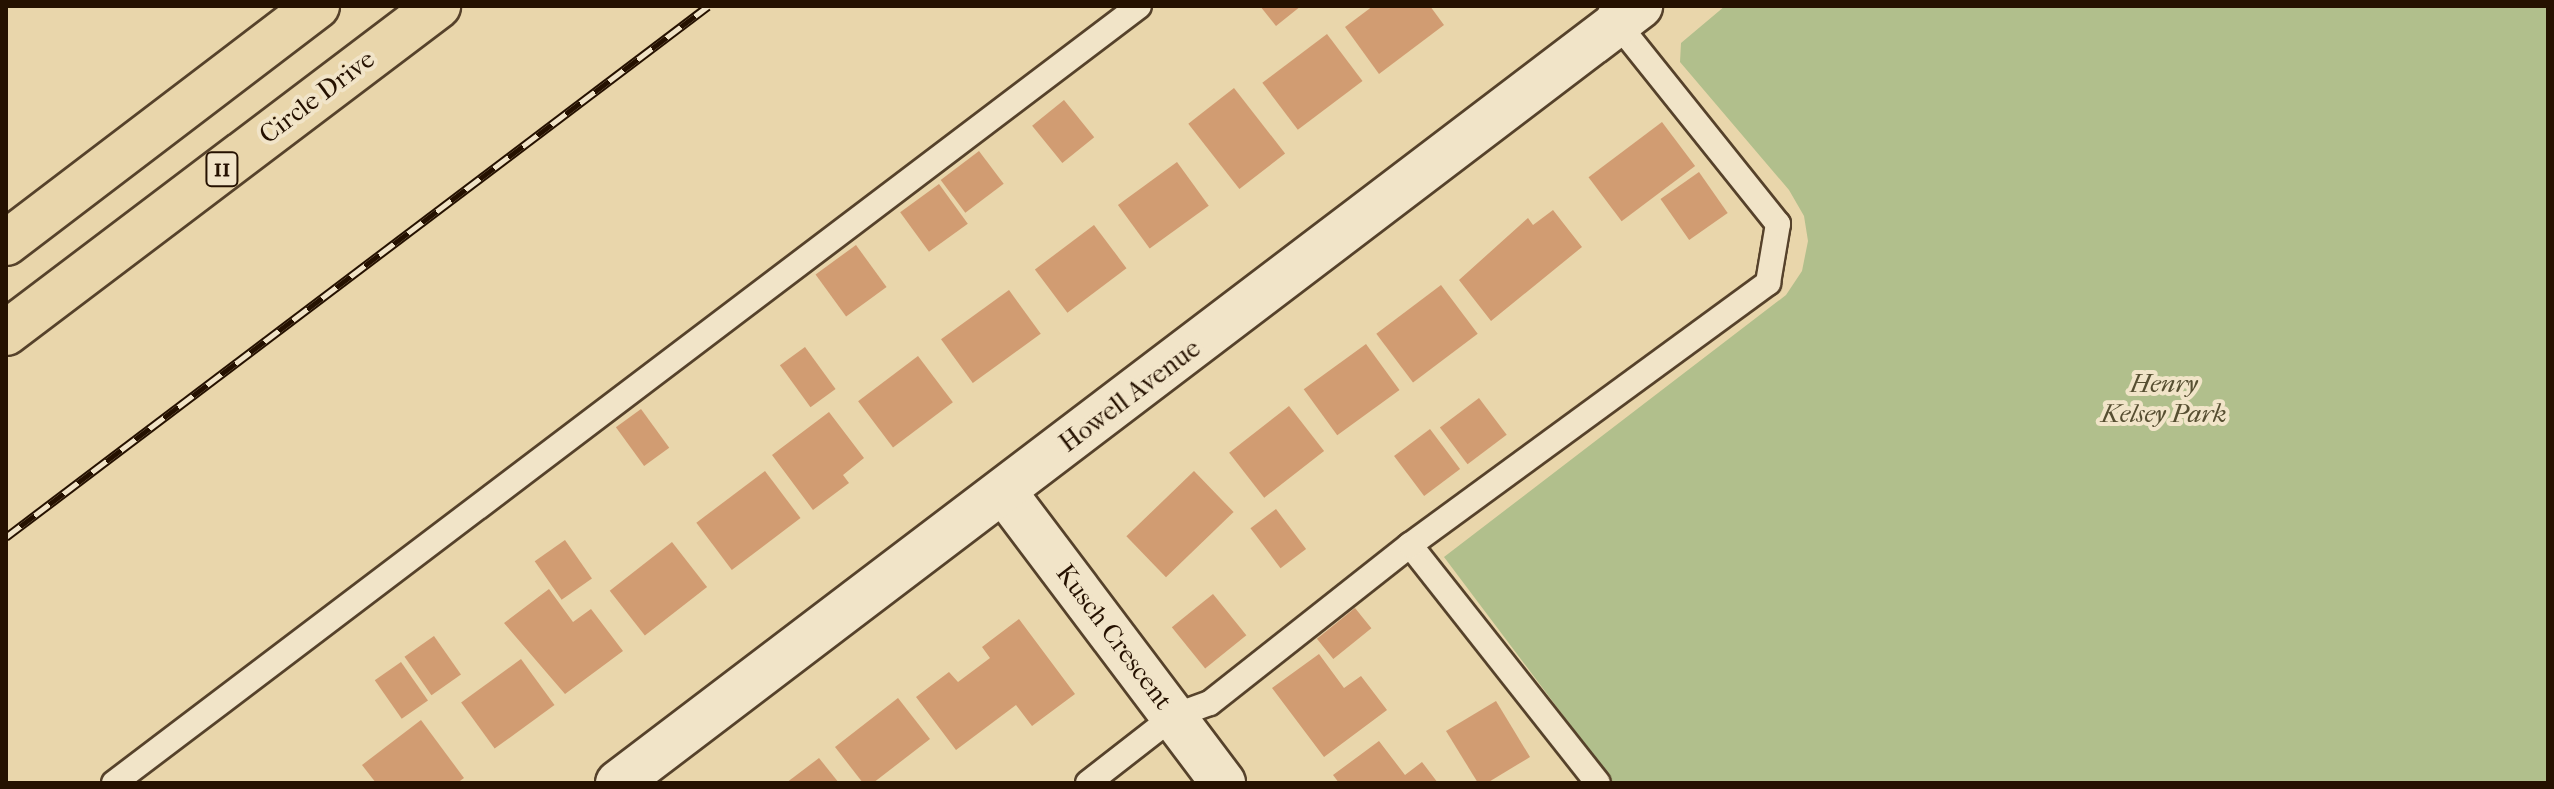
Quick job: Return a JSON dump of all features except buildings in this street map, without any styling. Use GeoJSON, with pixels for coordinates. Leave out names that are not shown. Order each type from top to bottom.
{"type":"FeatureCollection","features":[{"type":"Feature","properties":{"kind":"highway"},"geometry":{"type":"LineString","coordinates":[[6,243],[317,6]]}},
{"type":"Feature","properties":{"kind":"highway","name":"Circle Drive"},"geometry":{"type":"LineString","coordinates":[[6,333],[438,6]]}},
{"type":"Feature","properties":{"kind":"street","name":"Howell Avenue"},"geometry":{"type":"LineString","coordinates":[[618,783],[1004,492],[1621,12]]}},
{"type":"Feature","properties":{"kind":"street","name":"Kusch Crescent"},"geometry":{"type":"LineString","coordinates":[[1004,492],[1223,783]]}},
{"type":"Feature","properties":{"kind":"lane"},"geometry":{"type":"LineString","coordinates":[[114,783],[1139,6]]}},
{"type":"Feature","properties":{"kind":"lane"},"geometry":{"type":"LineString","coordinates":[[1088,783],[1174,716],[1210,703],[1410,545],[1768,283],[1778,224],[1621,12]]}},
{"type":"Feature","properties":{"kind":"lane"},"geometry":{"type":"LineString","coordinates":[[1410,545],[1598,783]]}},
{"type":"Feature","properties":{"kind":"green space","name":"Henry Kelsey Park"},"geometry":{"type":"Polygon","coordinates":[[[1725,6],[2548,6],[2548,783],[1614,783],[1444,557],[1786,295],[1802,271],[1808,241],[1804,216],[1789,190],[1680,62],[1681,43],[1725,6]]]}},
{"type":"Feature","properties":{"kind":"railway"},"geometry":{"type":"LineString","coordinates":[[6,537],[708,6]]}}]}
